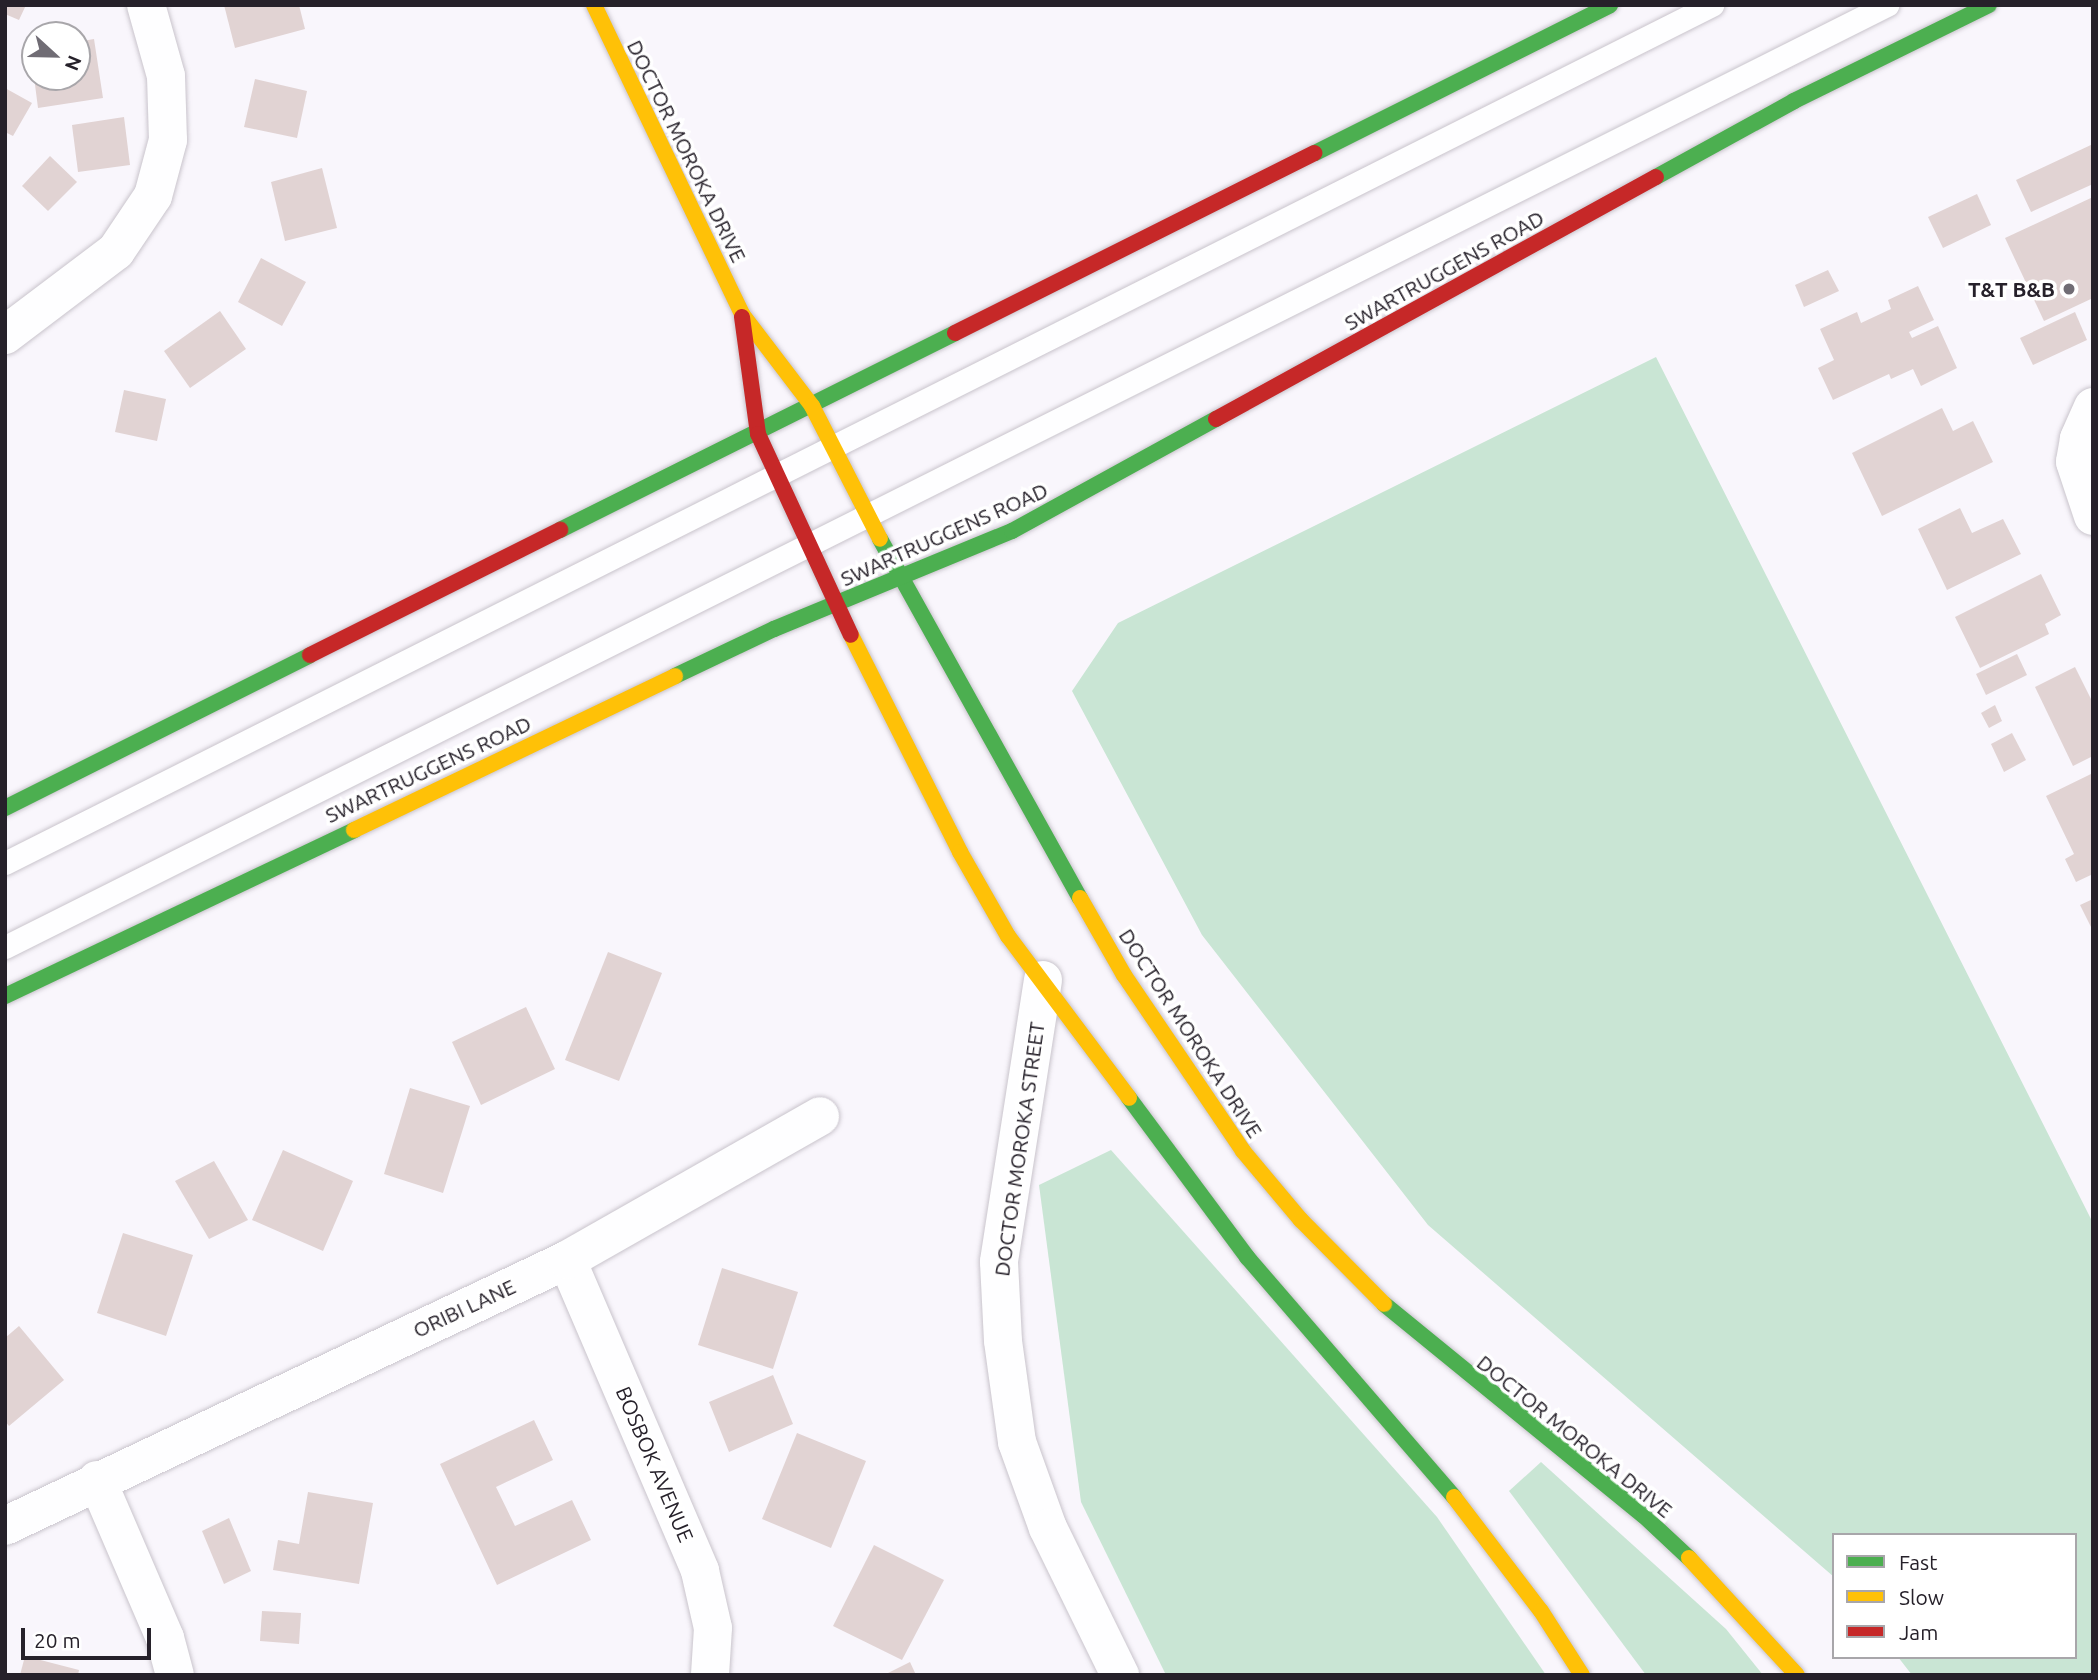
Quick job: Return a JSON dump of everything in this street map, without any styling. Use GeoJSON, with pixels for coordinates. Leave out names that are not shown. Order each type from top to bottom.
{"type":"FeatureCollection","features":[{"type":"Feature","properties":{"kind":"main road","name":"DOCTOR MOROKA DRIVE"},"geometry":{"type":"LineString","coordinates":[[594,5],[742,314],[812,406],[901,579],[1124,975],[1243,1152],[1301,1220],[1397,1317],[1644,1516],[1724,1591],[1797,1675]]}},
{"type":"Feature","properties":{"kind":"main road"},"geometry":{"type":"LineString","coordinates":[[5,808],[758,434],[914,350],[1610,5]]}},
{"type":"Feature","properties":{"kind":"main road","name":"SWARTRUGGENS ROAD"},"geometry":{"type":"LineString","coordinates":[[5,996],[774,629],[837,606],[1013,531],[1794,101],[1989,5]]}},
{"type":"Feature","properties":{"kind":"main road","name":"DOCTOR MOROKA DRIVE"},"geometry":{"type":"LineString","coordinates":[[742,314],[758,434],[837,606],[960,852],[1008,936],[1247,1257],[1463,1507],[1541,1611],[1582,1675]]}},
{"type":"Feature","properties":{"kind":"street"},"geometry":{"type":"LineString","coordinates":[[5,335],[116,251],[153,196],[168,140],[166,76],[146,5]]}},
{"type":"Feature","properties":{"kind":"street"},"geometry":{"type":"LineString","coordinates":[[2093,407],[2079,439],[2074,462],[2093,516]]}},
{"type":"Feature","properties":{"kind":"street","name":"DOCTOR MOROKA STREET"},"geometry":{"type":"LineString","coordinates":[[1043,980],[999,1262],[1003,1341],[1017,1442],[1048,1528],[1120,1675]]}},
{"type":"Feature","properties":{"kind":"street","name":"ORIBI LANE"},"geometry":{"type":"LineString","coordinates":[[5,1526],[97,1480],[568,1260],[820,1116]]}},
{"type":"Feature","properties":{"kind":"street","name":"BOSBOK AVENUE"},"geometry":{"type":"LineString","coordinates":[[568,1260],[700,1571],[713,1629],[710,1675]]}},
{"type":"Feature","properties":{"kind":"street"},"geometry":{"type":"LineString","coordinates":[[97,1480],[165,1638],[176,1675]]}},
{"type":"Feature","properties":{"kind":"lane"},"geometry":{"type":"LineString","coordinates":[[5,863],[1712,5]]}},
{"type":"Feature","properties":{"kind":"lane"},"geometry":{"type":"LineString","coordinates":[[5,947],[1887,5]]}},
{"type":"Feature","properties":{"kind":"green space"},"geometry":{"type":"Polygon","coordinates":[[[1656,357],[2093,1223],[2093,1675],[1912,1675],[1900,1659],[2077,1659],[2077,1533],[1832,1533],[1832,1575],[1428,1225],[1202,935],[1072,691],[1118,623],[1656,357]]]}},
{"type":"Feature","properties":{"kind":"green space"},"geometry":{"type":"Polygon","coordinates":[[[1111,1150],[1437,1517],[1546,1675],[1166,1675],[1081,1502],[1039,1185],[1111,1150]]]}},
{"type":"Feature","properties":{"kind":"green space"},"geometry":{"type":"Polygon","coordinates":[[[1541,1462],[1726,1629],[1763,1675],[1646,1675],[1509,1491],[1541,1462]]]}},
{"type":"Feature","properties":{"kind":"building"},"geometry":{"type":"Polygon","coordinates":[[[5,5],[26,5],[19,20],[5,14],[5,5]]]}},
{"type":"Feature","properties":{"kind":"building"},"geometry":{"type":"Polygon","coordinates":[[[224,5],[299,5],[305,29],[235,48],[224,5]]]}},
{"type":"Feature","properties":{"kind":"building"},"geometry":{"type":"Polygon","coordinates":[[[94,39],[103,98],[38,108],[36,91],[91,91],[91,40],[94,39]]]}},
{"type":"Feature","properties":{"kind":"building"},"geometry":{"type":"Polygon","coordinates":[[[255,79],[307,91],[297,138],[244,127],[255,79]]]}},
{"type":"Feature","properties":{"kind":"building"},"geometry":{"type":"Polygon","coordinates":[[[5,88],[32,103],[13,136],[5,132],[5,88]]]}},
{"type":"Feature","properties":{"kind":"building"},"geometry":{"type":"Polygon","coordinates":[[[124,117],[130,165],[78,172],[72,125],[124,117]]]}},
{"type":"Feature","properties":{"kind":"building"},"geometry":{"type":"Polygon","coordinates":[[[2093,144],[2093,184],[2031,212],[2016,180],[2093,144]]]}},
{"type":"Feature","properties":{"kind":"building"},"geometry":{"type":"Polygon","coordinates":[[[50,156],[77,182],[48,211],[22,186],[50,156]]]}},
{"type":"Feature","properties":{"kind":"building"},"geometry":{"type":"Polygon","coordinates":[[[322,168],[337,228],[285,241],[271,182],[322,168]]]}},
{"type":"Feature","properties":{"kind":"building"},"geometry":{"type":"Polygon","coordinates":[[[1977,194],[1991,225],[1943,248],[1928,217],[1977,194]]]}},
{"type":"Feature","properties":{"kind":"building"},"geometry":{"type":"Polygon","coordinates":[[[2093,197],[2093,298],[2044,321],[2005,238],[2093,197]]]}},
{"type":"Feature","properties":{"kind":"building"},"geometry":{"type":"Polygon","coordinates":[[[261,258],[306,282],[282,326],[238,302],[261,258]]]}},
{"type":"Feature","properties":{"kind":"building"},"geometry":{"type":"Polygon","coordinates":[[[1828,270],[1839,291],[1804,307],[1795,285],[1828,270]]]}},
{"type":"Feature","properties":{"kind":"building"},"geometry":{"type":"Polygon","coordinates":[[[1918,286],[1934,320],[1909,332],[1912,338],[1938,326],[1957,368],[1921,386],[1913,369],[1891,379],[1889,374],[1833,400],[1818,368],[1834,360],[1820,329],[1857,312],[1861,323],[1891,309],[1888,300],[1918,286]]]}},
{"type":"Feature","properties":{"kind":"building"},"geometry":{"type":"Polygon","coordinates":[[[220,311],[246,349],[190,388],[164,351],[220,311]]]}},
{"type":"Feature","properties":{"kind":"building"},"geometry":{"type":"Polygon","coordinates":[[[2075,312],[2087,340],[2033,365],[2020,338],[2075,312]]]}},
{"type":"Feature","properties":{"kind":"building"},"geometry":{"type":"Polygon","coordinates":[[[124,390],[166,399],[157,441],[115,432],[124,390]]]}},
{"type":"Feature","properties":{"kind":"building"},"geometry":{"type":"Polygon","coordinates":[[[1942,408],[1953,431],[1973,421],[1993,462],[1882,516],[1852,453],[1942,408]]]}},
{"type":"Feature","properties":{"kind":"building"},"geometry":{"type":"Polygon","coordinates":[[[1960,508],[1972,533],[2003,519],[2021,554],[1947,590],[1918,529],[1960,508]]]}},
{"type":"Feature","properties":{"kind":"building"},"geometry":{"type":"Polygon","coordinates":[[[2041,574],[2061,615],[2045,624],[2049,634],[1980,668],[1955,617],[2041,574]]]}},
{"type":"Feature","properties":{"kind":"building"},"geometry":{"type":"Polygon","coordinates":[[[2017,654],[2027,675],[1986,695],[1976,674],[2017,654]]]}},
{"type":"Feature","properties":{"kind":"building"},"geometry":{"type":"Polygon","coordinates":[[[2075,667],[2093,703],[2093,756],[2073,766],[2035,687],[2075,667]]]}},
{"type":"Feature","properties":{"kind":"building"},"geometry":{"type":"Polygon","coordinates":[[[1995,705],[2002,721],[1989,728],[1981,713],[1995,705]]]}},
{"type":"Feature","properties":{"kind":"building"},"geometry":{"type":"Polygon","coordinates":[[[2012,733],[2026,760],[2004,772],[1991,744],[2012,733]]]}},
{"type":"Feature","properties":{"kind":"building"},"geometry":{"type":"Polygon","coordinates":[[[2093,773],[2093,874],[2076,882],[2065,859],[2074,854],[2046,796],[2093,773]]]}},
{"type":"Feature","properties":{"kind":"building"},"geometry":{"type":"Polygon","coordinates":[[[2093,899],[2093,931],[2080,905],[2093,899]]]}},
{"type":"Feature","properties":{"kind":"building"},"geometry":{"type":"Polygon","coordinates":[[[608,952],[662,973],[619,1081],[565,1060],[608,952]]]}},
{"type":"Feature","properties":{"kind":"building"},"geometry":{"type":"Polygon","coordinates":[[[526,1007],[555,1069],[481,1105],[452,1042],[526,1007]]]}},
{"type":"Feature","properties":{"kind":"building"},"geometry":{"type":"Polygon","coordinates":[[[410,1088],[470,1106],[443,1193],[384,1174],[410,1088]]]}},
{"type":"Feature","properties":{"kind":"building"},"geometry":{"type":"Polygon","coordinates":[[[283,1150],[353,1181],[323,1251],[252,1220],[283,1150]]]}},
{"type":"Feature","properties":{"kind":"building"},"geometry":{"type":"Polygon","coordinates":[[[214,1161],[248,1220],[209,1239],[175,1181],[214,1161]]]}},
{"type":"Feature","properties":{"kind":"building"},"geometry":{"type":"Polygon","coordinates":[[[123,1233],[193,1255],[166,1336],[97,1313],[123,1233]]]}},
{"type":"Feature","properties":{"kind":"building"},"geometry":{"type":"Polygon","coordinates":[[[722,1268],[798,1292],[773,1369],[698,1345],[722,1268]]]}},
{"type":"Feature","properties":{"kind":"building"},"geometry":{"type":"Polygon","coordinates":[[[19,1326],[64,1380],[9,1426],[5,1421],[5,1338],[19,1326]]]}},
{"type":"Feature","properties":{"kind":"building"},"geometry":{"type":"Polygon","coordinates":[[[773,1375],[793,1424],[729,1452],[709,1402],[773,1375]]]}},
{"type":"Feature","properties":{"kind":"building"},"geometry":{"type":"Polygon","coordinates":[[[534,1420],[553,1460],[496,1487],[515,1526],[572,1500],[591,1540],[497,1585],[440,1464],[534,1420]]]}},
{"type":"Feature","properties":{"kind":"building"},"geometry":{"type":"Polygon","coordinates":[[[797,1433],[866,1461],[831,1548],[762,1519],[797,1433]]]}},
{"type":"Feature","properties":{"kind":"building"},"geometry":{"type":"Polygon","coordinates":[[[308,1492],[373,1503],[359,1584],[273,1570],[278,1540],[299,1544],[308,1492]]]}},
{"type":"Feature","properties":{"kind":"building"},"geometry":{"type":"Polygon","coordinates":[[[229,1518],[251,1571],[224,1584],[202,1531],[229,1518]]]}},
{"type":"Feature","properties":{"kind":"building"},"geometry":{"type":"Polygon","coordinates":[[[874,1545],[944,1580],[902,1660],[833,1626],[874,1545]]]}},
{"type":"Feature","properties":{"kind":"building"},"geometry":{"type":"Polygon","coordinates":[[[262,1611],[301,1613],[299,1644],[260,1641],[262,1611]]]}},
{"type":"Feature","properties":{"kind":"building"},"geometry":{"type":"Polygon","coordinates":[[[25,1656],[79,1670],[78,1675],[20,1675],[25,1656]]]}},
{"type":"Feature","properties":{"kind":"building"},"geometry":{"type":"Polygon","coordinates":[[[910,1662],[916,1675],[884,1675],[910,1662]]]}},
{"type":"Feature","properties":{"kind":"traffic: fast"},"geometry":{"type":"LineString","coordinates":[[1315,153],[1610,5]]}},
{"type":"Feature","properties":{"kind":"traffic: fast"},"geometry":{"type":"LineString","coordinates":[[1656,177],[1794,101],[1989,5]]}},
{"type":"Feature","properties":{"kind":"traffic: fast"},"geometry":{"type":"LineString","coordinates":[[560,530],[955,333]]}},
{"type":"Feature","properties":{"kind":"traffic: fast"},"geometry":{"type":"LineString","coordinates":[[675,676],[774,629],[1012,531],[1216,419]]}},
{"type":"Feature","properties":{"kind":"traffic: fast"},"geometry":{"type":"LineString","coordinates":[[880,539],[1080,898]]}},
{"type":"Feature","properties":{"kind":"traffic: fast"},"geometry":{"type":"LineString","coordinates":[[5,808],[310,655]]}},
{"type":"Feature","properties":{"kind":"traffic: fast"},"geometry":{"type":"LineString","coordinates":[[5,996],[354,830]]}},
{"type":"Feature","properties":{"kind":"traffic: fast"},"geometry":{"type":"LineString","coordinates":[[1129,1098],[1247,1257],[1454,1497]]}},
{"type":"Feature","properties":{"kind":"traffic: fast"},"geometry":{"type":"LineString","coordinates":[[1384,1304],[1644,1516],[1689,1558]]}},
{"type":"Feature","properties":{"kind":"traffic: slow"},"geometry":{"type":"LineString","coordinates":[[594,5],[742,314],[812,406],[880,539]]}},
{"type":"Feature","properties":{"kind":"traffic: slow"},"geometry":{"type":"LineString","coordinates":[[851,635],[960,852],[1008,936],[1129,1098]]}},
{"type":"Feature","properties":{"kind":"traffic: slow"},"geometry":{"type":"LineString","coordinates":[[354,830],[675,676]]}},
{"type":"Feature","properties":{"kind":"traffic: slow"},"geometry":{"type":"LineString","coordinates":[[1080,898],[1124,975],[1243,1151],[1301,1220],[1384,1304]]}},
{"type":"Feature","properties":{"kind":"traffic: slow"},"geometry":{"type":"LineString","coordinates":[[1454,1497],[1541,1611],[1582,1675]]}},
{"type":"Feature","properties":{"kind":"traffic: slow"},"geometry":{"type":"LineString","coordinates":[[1689,1558],[1797,1675]]}},
{"type":"Feature","properties":{"kind":"traffic: jam"},"geometry":{"type":"LineString","coordinates":[[955,333],[1315,153]]}},
{"type":"Feature","properties":{"kind":"traffic: jam"},"geometry":{"type":"LineString","coordinates":[[1216,419],[1656,177]]}},
{"type":"Feature","properties":{"kind":"traffic: jam"},"geometry":{"type":"LineString","coordinates":[[742,317],[758,434],[851,635]]}},
{"type":"Feature","properties":{"kind":"traffic: jam"},"geometry":{"type":"LineString","coordinates":[[310,655],[560,530]]}},
{"type":"Feature","properties":{"kind":"place","name":"T&T B&B"},"geometry":{"type":"Point","coordinates":[2069,289]}}]}
